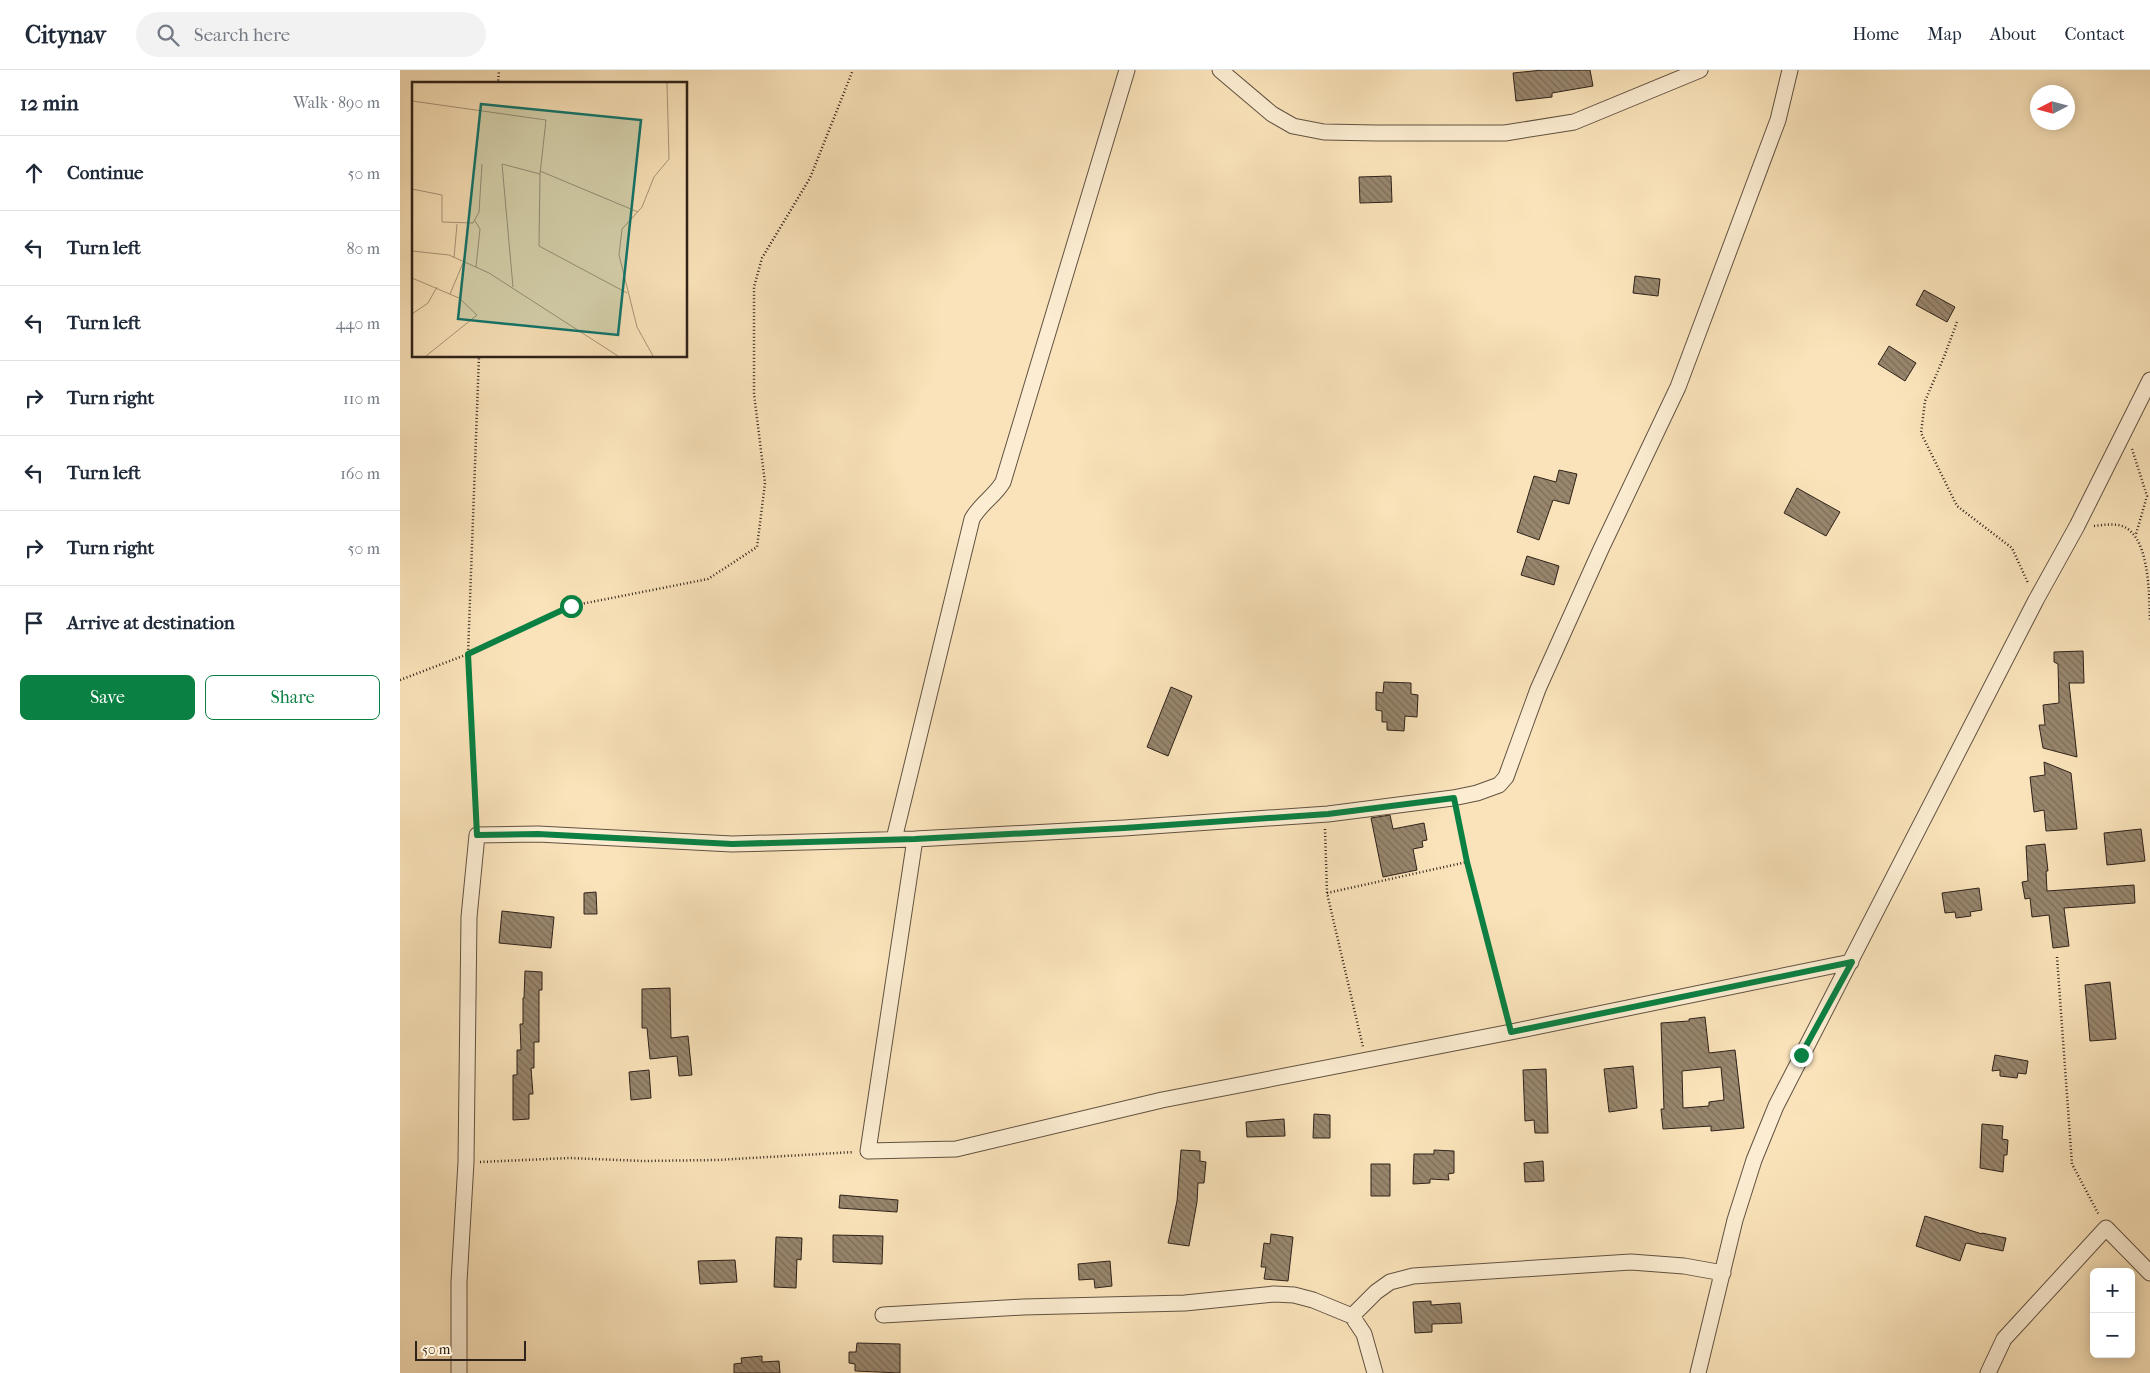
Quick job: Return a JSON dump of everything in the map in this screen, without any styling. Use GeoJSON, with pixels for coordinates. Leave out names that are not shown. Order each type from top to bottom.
{"type":"FeatureCollection","features":[{"type":"Feature","properties":{"kind":"street"},"geometry":{"type":"LineString","coordinates":[[894,839],[972,519],[977,510],[997,492],[1003,482],[1127,70]]}},
{"type":"Feature","properties":{"kind":"street"},"geometry":{"type":"LineString","coordinates":[[1220,70],[1272,114],[1293,126],[1324,132],[1395,133],[1505,132],[1574,122],[1700,70]]}},
{"type":"Feature","properties":{"kind":"street"},"geometry":{"type":"LineString","coordinates":[[459,1373],[459,1282],[466,1162],[468,917],[477,835],[538,834],[732,844],[915,839],[1124,828],[1328,814],[1454,798],[1477,793],[1499,785],[1506,777],[1538,689],[1601,549],[1678,387],[1778,120],[1790,70]]}},
{"type":"Feature","properties":{"kind":"street"},"geometry":{"type":"LineString","coordinates":[[1698,1373],[1736,1220],[1752,1168],[1773,1115],[1801,1055],[1852,962],[2036,600],[2078,526],[2150,380]]}},
{"type":"Feature","properties":{"kind":"street"},"geometry":{"type":"LineString","coordinates":[[915,839],[868,1151],[956,1148],[1162,1100],[1511,1032],[1852,962]]}},
{"type":"Feature","properties":{"kind":"street"},"geometry":{"type":"LineString","coordinates":[[1988,1373],[2004,1339],[2106,1228],[2150,1273]]}},
{"type":"Feature","properties":{"kind":"street"},"geometry":{"type":"LineString","coordinates":[[1352,1316],[1376,1292],[1390,1282],[1413,1276],[1631,1262],[1684,1266],[1723,1274]]}},
{"type":"Feature","properties":{"kind":"street"},"geometry":{"type":"LineString","coordinates":[[883,1315],[1022,1307],[1185,1303],[1274,1294],[1313,1300],[1352,1316],[1364,1334],[1375,1373]]}},
{"type":"Feature","properties":{"kind":"path"},"geometry":{"type":"LineString","coordinates":[[400,680],[468,654],[571,606],[708,579],[757,547],[765,483],[754,394],[754,287],[762,258],[810,178],[853,70]]}},
{"type":"Feature","properties":{"kind":"path"},"geometry":{"type":"LineString","coordinates":[[1957,322],[1925,401],[1921,433],[1957,506],[2012,548],[2036,600]]}},
{"type":"Feature","properties":{"kind":"path"},"geometry":{"type":"LineString","coordinates":[[477,835],[468,654],[479,358]]}},
{"type":"Feature","properties":{"kind":"path"},"geometry":{"type":"LineString","coordinates":[[2126,428],[2147,496],[2136,534]]}},
{"type":"Feature","properties":{"kind":"path"},"geometry":{"type":"LineString","coordinates":[[2078,526],[2119,525],[2136,534],[2146,553],[2150,621]]}},
{"type":"Feature","properties":{"kind":"path"},"geometry":{"type":"LineString","coordinates":[[1454,798],[1467,862],[1511,1032]]}},
{"type":"Feature","properties":{"kind":"path"},"geometry":{"type":"LineString","coordinates":[[1328,814],[1324,832],[1327,893],[1366,1060]]}},
{"type":"Feature","properties":{"kind":"path"},"geometry":{"type":"LineString","coordinates":[[1327,893],[1467,862]]}},
{"type":"Feature","properties":{"kind":"path"},"geometry":{"type":"LineString","coordinates":[[2057,957],[2072,1164],[2106,1228]]}},
{"type":"Feature","properties":{"kind":"path"},"geometry":{"type":"LineString","coordinates":[[466,1162],[569,1158],[644,1161],[718,1160],[868,1151]]}},
{"type":"Feature","properties":{"kind":"building"},"geometry":{"type":"Polygon","coordinates":[[[1543,70],[1590,70],[1593,86],[1552,93],[1552,97],[1516,101],[1513,73],[1543,70]]]}},
{"type":"Feature","properties":{"kind":"building"},"geometry":{"type":"Polygon","coordinates":[[[1391,176],[1392,202],[1360,203],[1359,177],[1391,176]]]}},
{"type":"Feature","properties":{"kind":"building"},"geometry":{"type":"Polygon","coordinates":[[[1635,276],[1660,279],[1658,296],[1633,293],[1635,276]]]}},
{"type":"Feature","properties":{"kind":"building"},"geometry":{"type":"Polygon","coordinates":[[[1924,290],[1955,307],[1947,322],[1916,305],[1924,290]]]}},
{"type":"Feature","properties":{"kind":"building"},"geometry":{"type":"Polygon","coordinates":[[[1889,346],[1916,363],[1905,381],[1878,364],[1889,346]]]}},
{"type":"Feature","properties":{"kind":"building"},"geometry":{"type":"Polygon","coordinates":[[[1559,470],[1577,474],[1569,504],[1553,500],[1539,540],[1517,532],[1534,476],[1556,482],[1559,470]]]}},
{"type":"Feature","properties":{"kind":"building"},"geometry":{"type":"Polygon","coordinates":[[[1797,488],[1840,512],[1826,536],[1784,513],[1797,488]]]}},
{"type":"Feature","properties":{"kind":"building"},"geometry":{"type":"Polygon","coordinates":[[[1527,556],[1559,566],[1554,585],[1521,575],[1527,556]]]}},
{"type":"Feature","properties":{"kind":"building"},"geometry":{"type":"Polygon","coordinates":[[[2083,651],[2084,683],[2069,683],[2077,757],[2043,748],[2039,725],[2045,725],[2043,705],[2059,703],[2058,664],[2054,662],[2054,652],[2083,651]]]}},
{"type":"Feature","properties":{"kind":"building"},"geometry":{"type":"Polygon","coordinates":[[[1384,682],[1411,683],[1411,694],[1418,695],[1417,717],[1405,716],[1404,731],[1387,730],[1387,722],[1382,722],[1382,711],[1376,710],[1376,692],[1383,693],[1384,682]]]}},
{"type":"Feature","properties":{"kind":"building"},"geometry":{"type":"Polygon","coordinates":[[[1171,687],[1192,696],[1168,756],[1147,747],[1171,687]]]}},
{"type":"Feature","properties":{"kind":"building"},"geometry":{"type":"Polygon","coordinates":[[[2044,762],[2071,773],[2077,829],[2046,831],[2044,810],[2034,812],[2030,777],[2045,775],[2044,762]]]}},
{"type":"Feature","properties":{"kind":"building"},"geometry":{"type":"Polygon","coordinates":[[[1390,815],[1393,829],[1424,823],[1427,840],[1422,841],[1423,847],[1413,849],[1417,870],[1383,877],[1371,818],[1390,815]]]}},
{"type":"Feature","properties":{"kind":"building"},"geometry":{"type":"Polygon","coordinates":[[[2141,829],[2145,861],[2107,865],[2104,833],[2141,829]]]}},
{"type":"Feature","properties":{"kind":"building"},"geometry":{"type":"Polygon","coordinates":[[[2045,844],[2048,871],[2046,871],[2047,891],[2134,885],[2135,903],[2064,908],[2069,946],[2053,948],[2049,915],[2032,917],[2030,898],[2025,899],[2022,882],[2028,881],[2026,846],[2045,844]]]}},
{"type":"Feature","properties":{"kind":"building"},"geometry":{"type":"Polygon","coordinates":[[[1979,888],[1982,910],[1970,912],[1971,916],[1956,918],[1955,912],[1945,913],[1942,893],[1979,888]]]}},
{"type":"Feature","properties":{"kind":"building"},"geometry":{"type":"Polygon","coordinates":[[[596,892],[597,914],[584,914],[584,893],[596,892]]]}},
{"type":"Feature","properties":{"kind":"building"},"geometry":{"type":"Polygon","coordinates":[[[502,911],[554,917],[551,948],[499,943],[502,911]]]}},
{"type":"Feature","properties":{"kind":"building"},"geometry":{"type":"Polygon","coordinates":[[[525,971],[542,972],[542,990],[539,990],[539,1042],[534,1042],[534,1068],[531,1068],[533,1094],[529,1094],[529,1119],[513,1120],[513,1075],[517,1075],[517,1050],[521,1050],[520,1024],[523,1024],[525,971]]]}},
{"type":"Feature","properties":{"kind":"building"},"geometry":{"type":"Polygon","coordinates":[[[2110,982],[2116,1039],[2090,1041],[2085,985],[2110,982]]]}},
{"type":"Feature","properties":{"kind":"building"},"geometry":{"type":"Polygon","coordinates":[[[670,988],[671,1038],[688,1036],[692,1075],[679,1076],[677,1056],[650,1059],[647,1028],[642,1028],[642,989],[670,988]]]}},
{"type":"Feature","properties":{"kind":"building"},"geometry":{"type":"Polygon","coordinates":[[[1705,1017],[1709,1053],[1735,1050],[1744,1128],[1711,1131],[1711,1126],[1663,1129],[1661,1109],[1664,1109],[1661,1023],[1689,1021],[1689,1019],[1705,1017]],[[1721,1067],[1682,1071],[1683,1108],[1709,1106],[1709,1102],[1724,1100],[1721,1067]]]}},
{"type":"Feature","properties":{"kind":"building"},"geometry":{"type":"Polygon","coordinates":[[[1995,1055],[2028,1061],[2026,1074],[2018,1073],[2017,1078],[2000,1076],[2000,1070],[1992,1071],[1995,1055]]]}},
{"type":"Feature","properties":{"kind":"building"},"geometry":{"type":"Polygon","coordinates":[[[1633,1066],[1637,1108],[1609,1112],[1604,1069],[1633,1066]]]}},
{"type":"Feature","properties":{"kind":"building"},"geometry":{"type":"Polygon","coordinates":[[[1546,1069],[1548,1133],[1535,1133],[1534,1120],[1525,1121],[1523,1070],[1546,1069]]]}},
{"type":"Feature","properties":{"kind":"building"},"geometry":{"type":"Polygon","coordinates":[[[649,1070],[651,1098],[631,1100],[629,1072],[649,1070]]]}},
{"type":"Feature","properties":{"kind":"building"},"geometry":{"type":"Polygon","coordinates":[[[1314,1114],[1330,1115],[1330,1138],[1313,1138],[1314,1114]]]}},
{"type":"Feature","properties":{"kind":"building"},"geometry":{"type":"Polygon","coordinates":[[[1284,1119],[1285,1136],[1247,1137],[1246,1122],[1284,1119]]]}},
{"type":"Feature","properties":{"kind":"building"},"geometry":{"type":"Polygon","coordinates":[[[1982,1124],[2003,1126],[2002,1139],[2008,1140],[2007,1155],[2004,1155],[2003,1172],[1980,1168],[1982,1124]]]}},
{"type":"Feature","properties":{"kind":"building"},"geometry":{"type":"Polygon","coordinates":[[[1181,1150],[1200,1151],[1200,1161],[1206,1162],[1204,1183],[1198,1183],[1197,1202],[1189,1246],[1168,1243],[1177,1201],[1181,1150]]]}},
{"type":"Feature","properties":{"kind":"building"},"geometry":{"type":"Polygon","coordinates":[[[1434,1150],[1454,1151],[1454,1173],[1448,1174],[1449,1180],[1430,1179],[1430,1183],[1413,1184],[1414,1154],[1434,1154],[1434,1150]]]}},
{"type":"Feature","properties":{"kind":"building"},"geometry":{"type":"Polygon","coordinates":[[[1543,1161],[1544,1181],[1525,1182],[1524,1163],[1543,1161]]]}},
{"type":"Feature","properties":{"kind":"building"},"geometry":{"type":"Polygon","coordinates":[[[1371,1164],[1390,1164],[1390,1196],[1371,1196],[1371,1164]]]}},
{"type":"Feature","properties":{"kind":"building"},"geometry":{"type":"Polygon","coordinates":[[[840,1195],[898,1200],[897,1212],[839,1208],[840,1195]]]}},
{"type":"Feature","properties":{"kind":"building"},"geometry":{"type":"Polygon","coordinates":[[[1925,1216],[1982,1234],[2006,1238],[2003,1251],[1966,1243],[1960,1261],[1916,1246],[1925,1216]]]}},
{"type":"Feature","properties":{"kind":"building"},"geometry":{"type":"Polygon","coordinates":[[[1271,1234],[1293,1237],[1288,1281],[1264,1279],[1266,1267],[1261,1267],[1264,1243],[1270,1244],[1271,1234]]]}},
{"type":"Feature","properties":{"kind":"building"},"geometry":{"type":"Polygon","coordinates":[[[833,1235],[883,1236],[882,1264],[833,1262],[833,1235]]]}},
{"type":"Feature","properties":{"kind":"building"},"geometry":{"type":"Polygon","coordinates":[[[776,1237],[802,1238],[801,1260],[797,1259],[796,1288],[774,1287],[776,1237]]]}},
{"type":"Feature","properties":{"kind":"building"},"geometry":{"type":"Polygon","coordinates":[[[735,1260],[737,1282],[700,1284],[698,1261],[735,1260]]]}},
{"type":"Feature","properties":{"kind":"building"},"geometry":{"type":"Polygon","coordinates":[[[1110,1261],[1112,1286],[1095,1288],[1094,1279],[1079,1280],[1078,1264],[1110,1261]]]}},
{"type":"Feature","properties":{"kind":"building"},"geometry":{"type":"Polygon","coordinates":[[[1431,1301],[1431,1305],[1460,1303],[1462,1323],[1432,1324],[1432,1332],[1415,1333],[1413,1302],[1431,1301]]]}},
{"type":"Feature","properties":{"kind":"building"},"geometry":{"type":"Polygon","coordinates":[[[857,1343],[900,1344],[900,1373],[855,1371],[855,1364],[849,1363],[849,1352],[856,1352],[857,1343]]]}},
{"type":"Feature","properties":{"kind":"building"},"geometry":{"type":"Polygon","coordinates":[[[762,1356],[762,1362],[779,1361],[780,1373],[734,1373],[734,1364],[742,1363],[741,1358],[762,1356]]]}},
{"type":"Feature","properties":{"kind":"route"},"geometry":{"type":"LineString","coordinates":[[571,606],[468,654],[477,835],[538,834],[732,844],[915,839],[1124,828],[1328,814],[1454,798],[1467,862],[1511,1032],[1852,962],[1801,1055]]}}]}
